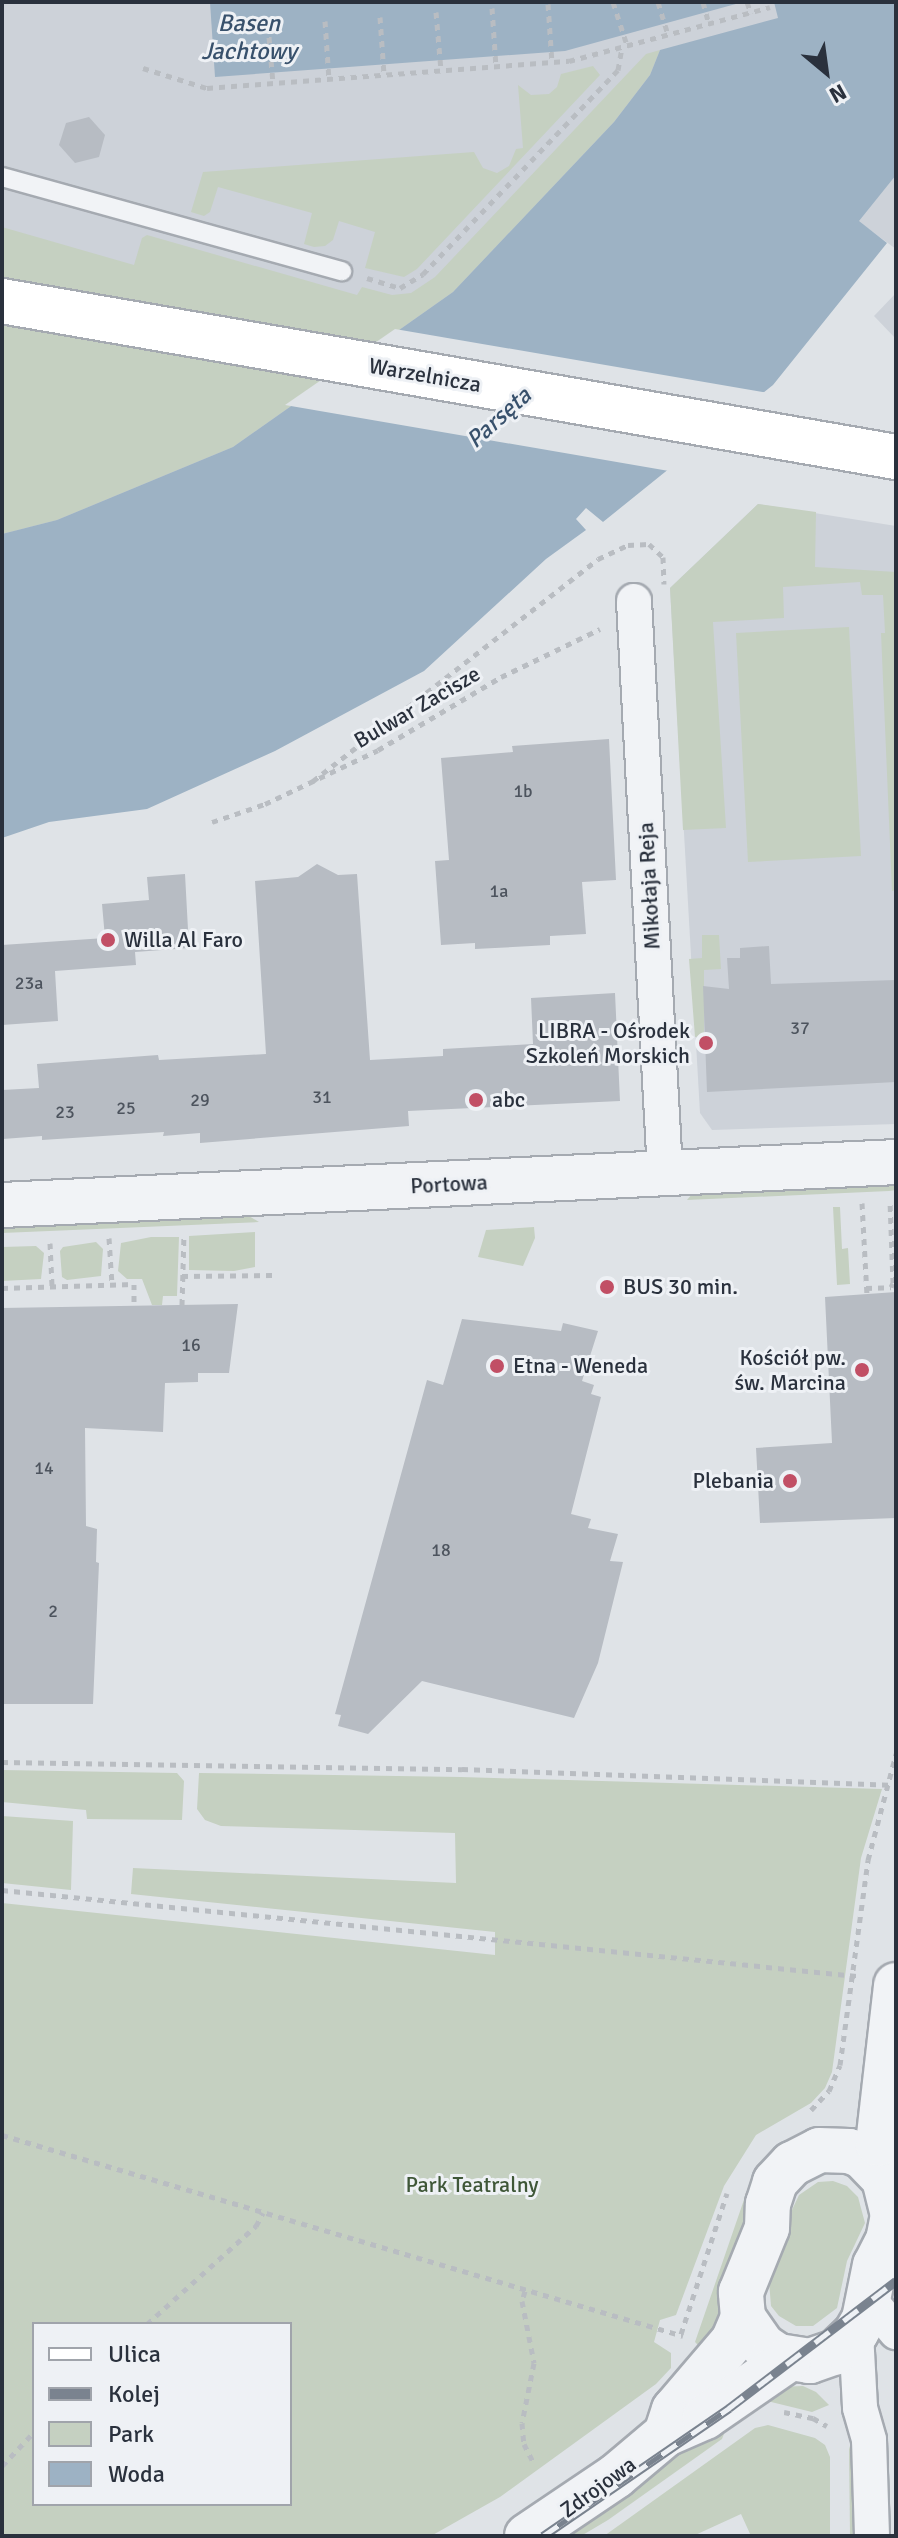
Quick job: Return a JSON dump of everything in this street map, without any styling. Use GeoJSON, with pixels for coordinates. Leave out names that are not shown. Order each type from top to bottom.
{"type":"FeatureCollection","features":[{"type":"Feature","properties":{"kind":"main road","name":"Warzelnicza"},"geometry":{"type":"LineString","coordinates":[[2,301],[896,457]]}},
{"type":"Feature","properties":{"kind":"street","name":"Mikołaja Reja"},"geometry":{"type":"LineString","coordinates":[[634,608],[665,1172]]}},
{"type":"Feature","properties":{"kind":"street","name":"Portowa"},"geometry":{"type":"LineString","coordinates":[[2,1205],[665,1172],[893,1180]]}},
{"type":"Feature","properties":{"kind":"street"},"geometry":{"type":"LineString","coordinates":[[872,2536],[869,2440],[860,2408],[874,2321],[875,2265],[888,2240],[891,2202],[878,2144],[886,2057],[881,1981]]}},
{"type":"Feature","properties":{"kind":"street"},"geometry":{"type":"LineString","coordinates":[[860,2408],[800,2360],[763,2346],[751,2333],[743,2317],[743,2282],[762,2241],[775,2182],[792,2164],[813,2131],[859,2112],[886,2057]]}},
{"type":"Feature","properties":{"kind":"street"},"geometry":{"type":"LineString","coordinates":[[813,2131],[862,2156],[891,2202]]}},
{"type":"Feature","properties":{"kind":"street","name":"Zdrojowa"},"geometry":{"type":"LineString","coordinates":[[666,2434],[674,2410],[733,2341],[743,2317]]}},
{"type":"Feature","properties":{"kind":"street","name":"Zdrojowa"},"geometry":{"type":"LineString","coordinates":[[527,2536],[616,2476],[666,2434],[705,2417],[800,2360],[836,2352],[874,2321]]}},
{"type":"Feature","properties":{"kind":"lane"},"geometry":{"type":"LineString","coordinates":[[2,177],[342,271]]}},
{"type":"Feature","properties":{"kind":"path"},"geometry":{"type":"LineString","coordinates":[[342,271],[400,288],[423,274],[618,70],[624,46],[613,2]]}},
{"type":"Feature","properties":{"kind":"path"},"geometry":{"type":"LineString","coordinates":[[658,2],[668,34]]}},
{"type":"Feature","properties":{"kind":"path"},"geometry":{"type":"LineString","coordinates":[[703,2],[709,24]]}},
{"type":"Feature","properties":{"kind":"path"},"geometry":{"type":"LineString","coordinates":[[747,2],[751,13]]}},
{"type":"Feature","properties":{"kind":"path"},"geometry":{"type":"LineString","coordinates":[[548,4],[552,62]]}},
{"type":"Feature","properties":{"kind":"path"},"geometry":{"type":"LineString","coordinates":[[143,68],[207,88],[552,62],[770,7]]}},
{"type":"Feature","properties":{"kind":"path"},"geometry":{"type":"LineString","coordinates":[[492,8],[496,66]]}},
{"type":"Feature","properties":{"kind":"path"},"geometry":{"type":"LineString","coordinates":[[436,12],[441,70]]}},
{"type":"Feature","properties":{"kind":"path"},"geometry":{"type":"LineString","coordinates":[[380,17],[384,74]]}},
{"type":"Feature","properties":{"kind":"path"},"geometry":{"type":"LineString","coordinates":[[325,21],[329,79]]}},
{"type":"Feature","properties":{"kind":"path"},"geometry":{"type":"LineString","coordinates":[[268,25],[273,83]]}},
{"type":"Feature","properties":{"kind":"path","name":"Bulwar Zacisze"},"geometry":{"type":"LineString","coordinates":[[212,822],[265,804],[378,750],[559,646],[662,595],[666,576],[663,557],[649,544],[628,545],[598,559],[313,781]]}},
{"type":"Feature","properties":{"kind":"path"},"geometry":{"type":"LineString","coordinates":[[862,1199],[866,1291],[891,1287],[893,1180]]}},
{"type":"Feature","properties":{"kind":"path"},"geometry":{"type":"LineString","coordinates":[[182,1305],[184,1230]]}},
{"type":"Feature","properties":{"kind":"path"},"geometry":{"type":"LineString","coordinates":[[109,1234],[112,1285]]}},
{"type":"Feature","properties":{"kind":"path"},"geometry":{"type":"LineString","coordinates":[[50,1237],[52,1286]]}},
{"type":"Feature","properties":{"kind":"path"},"geometry":{"type":"LineString","coordinates":[[182,1276],[272,1275]]}},
{"type":"Feature","properties":{"kind":"path"},"geometry":{"type":"LineString","coordinates":[[2,1288],[134,1284],[134,1306]]}},
{"type":"Feature","properties":{"kind":"path"},"geometry":{"type":"LineString","coordinates":[[813,2131],[822,2100],[837,2074],[868,1860],[896,1754]]}},
{"type":"Feature","properties":{"kind":"path"},"geometry":{"type":"LineString","coordinates":[[2,1762],[462,1769],[896,1785]]}},
{"type":"Feature","properties":{"kind":"path"},"geometry":{"type":"LineString","coordinates":[[2,1890],[881,1981]]}},
{"type":"Feature","properties":{"kind":"path"},"geometry":{"type":"LineString","coordinates":[[2,2135],[657,2330],[681,2334],[729,2188]]}},
{"type":"Feature","properties":{"kind":"path"},"geometry":{"type":"LineString","coordinates":[[149,2322],[256,2226],[263,2213]]}},
{"type":"Feature","properties":{"kind":"path"},"geometry":{"type":"LineString","coordinates":[[525,2291],[522,2301],[534,2363],[522,2423],[524,2444],[533,2462]]}},
{"type":"Feature","properties":{"kind":"path"},"geometry":{"type":"LineString","coordinates":[[2,2466],[32,2434]]}},
{"type":"Feature","properties":{"kind":"shaded area"},"geometry":{"type":"Polygon","coordinates":[[[2,2],[896,2],[896,249],[859,222],[2,826],[2,2]]]}},
{"type":"Feature","properties":{"kind":"shaded area"},"geometry":{"type":"Polygon","coordinates":[[[896,293],[896,339],[874,316],[896,293]]]}},
{"type":"Feature","properties":{"kind":"shaded area"},"geometry":{"type":"Polygon","coordinates":[[[758,504],[896,526],[896,1124],[712,1130],[700,1113],[670,588],[758,504]]]}},
{"type":"Feature","properties":{"kind":"green space"},"geometry":{"type":"Polygon","coordinates":[[[660,50],[650,75],[614,122],[453,292],[233,447],[57,520],[2,534],[2,227],[134,265],[142,238],[147,235],[357,295],[362,287],[392,295],[411,293],[435,277],[646,54],[660,50]]]}},
{"type":"Feature","properties":{"kind":"green space"},"geometry":{"type":"Polygon","coordinates":[[[593,66],[600,75],[417,269],[404,277],[365,268],[375,232],[339,221],[333,240],[325,246],[314,247],[304,244],[312,213],[218,187],[210,212],[204,216],[191,212],[203,172],[474,152],[483,168],[497,173],[509,166],[516,149],[523,148],[518,85],[531,95],[549,94],[557,87],[561,74],[593,66]]]}},
{"type":"Feature","properties":{"kind":"green space"},"geometry":{"type":"Polygon","coordinates":[[[758,504],[816,512],[815,567],[896,572],[896,890],[892,891],[881,633],[885,633],[883,595],[862,595],[860,582],[783,587],[784,618],[713,622],[726,828],[683,830],[670,588],[758,504]]]}},
{"type":"Feature","properties":{"kind":"green space"},"geometry":{"type":"Polygon","coordinates":[[[849,627],[861,856],[748,862],[736,633],[849,627]]]}},
{"type":"Feature","properties":{"kind":"green space"},"geometry":{"type":"Polygon","coordinates":[[[702,935],[719,935],[721,969],[704,970],[704,1036],[695,1037],[689,959],[702,958],[702,935]]]}},
{"type":"Feature","properties":{"kind":"green space"},"geometry":{"type":"Polygon","coordinates":[[[896,1183],[896,1190],[889,1191],[687,1200],[697,1188],[896,1183]]]}},
{"type":"Feature","properties":{"kind":"green space"},"geometry":{"type":"Polygon","coordinates":[[[833,1207],[840,1207],[842,1249],[848,1248],[850,1284],[837,1285],[833,1207]]]}},
{"type":"Feature","properties":{"kind":"green space"},"geometry":{"type":"Polygon","coordinates":[[[242,1212],[259,1222],[2,1233],[2,1224],[242,1212]]]}},
{"type":"Feature","properties":{"kind":"green space"},"geometry":{"type":"Polygon","coordinates":[[[534,1227],[535,1238],[523,1266],[478,1257],[486,1230],[534,1227]]]}},
{"type":"Feature","properties":{"kind":"green space"},"geometry":{"type":"Polygon","coordinates":[[[255,1232],[255,1267],[234,1271],[189,1270],[189,1236],[255,1232]]]}},
{"type":"Feature","properties":{"kind":"green space"},"geometry":{"type":"Polygon","coordinates":[[[151,1237],[179,1237],[177,1296],[163,1296],[162,1305],[152,1305],[142,1279],[127,1279],[118,1271],[121,1243],[151,1237]]]}},
{"type":"Feature","properties":{"kind":"green space"},"geometry":{"type":"Polygon","coordinates":[[[96,1242],[103,1249],[101,1276],[67,1280],[62,1277],[60,1251],[63,1247],[96,1242]]]}},
{"type":"Feature","properties":{"kind":"green space"},"geometry":{"type":"Polygon","coordinates":[[[36,1246],[44,1253],[41,1279],[2,1281],[2,1247],[36,1246]]]}},
{"type":"Feature","properties":{"kind":"green space"},"geometry":{"type":"Polygon","coordinates":[[[2,1770],[177,1773],[184,1781],[182,1820],[87,1819],[86,1810],[2,1802],[2,1770]]]}},
{"type":"Feature","properties":{"kind":"green space","name":"Park Teatralny"},"geometry":{"type":"Polygon","coordinates":[[[199,1773],[882,1789],[861,1858],[832,2072],[825,2088],[811,2103],[756,2135],[724,2186],[676,2315],[660,2320],[654,2342],[671,2353],[671,2368],[656,2384],[500,2497],[431,2536],[2,2536],[2,1903],[495,1955],[495,1932],[131,1894],[133,1868],[456,1883],[455,1833],[221,1826],[205,1820],[197,1809],[199,1773]]]}},
{"type":"Feature","properties":{"kind":"green space"},"geometry":{"type":"Polygon","coordinates":[[[2,1816],[73,1821],[71,1890],[2,1883],[2,1816]]]}},
{"type":"Feature","properties":{"kind":"green space"},"geometry":{"type":"Polygon","coordinates":[[[833,2181],[847,2186],[858,2197],[865,2223],[847,2261],[837,2308],[813,2326],[796,2326],[779,2316],[771,2306],[769,2281],[785,2248],[791,2212],[799,2195],[818,2182],[833,2181]]]}},
{"type":"Feature","properties":{"kind":"green space"},"geometry":{"type":"Polygon","coordinates":[[[747,2191],[753,2193],[723,2287],[723,2307],[706,2353],[695,2342],[747,2191]]]}},
{"type":"Feature","properties":{"kind":"green space"},"geometry":{"type":"Polygon","coordinates":[[[803,2386],[816,2392],[829,2405],[812,2412],[755,2398],[779,2387],[803,2386]]]}},
{"type":"Feature","properties":{"kind":"green space"},"geometry":{"type":"Polygon","coordinates":[[[768,2425],[815,2438],[825,2445],[830,2457],[830,2536],[751,2536],[741,2514],[693,2536],[604,2536],[755,2428],[768,2425]]]}},
{"type":"Feature","properties":{"kind":"green space"},"geometry":{"type":"Polygon","coordinates":[[[727,2426],[722,2439],[608,2520],[581,2536],[561,2536],[713,2427],[727,2426]]]}},
{"type":"Feature","properties":{"kind":"green space"},"geometry":{"type":"Polygon","coordinates":[[[849,2446],[855,2466],[858,2536],[850,2536],[849,2446]]]}},
{"type":"Feature","properties":{"kind":"water","name":"Basen Jachtowy"},"geometry":{"type":"Polygon","coordinates":[[[210,2],[743,2],[565,51],[215,77],[210,2]]]}},
{"type":"Feature","properties":{"kind":"water","name":"Parsęta"},"geometry":{"type":"Polygon","coordinates":[[[774,2],[896,2],[896,175],[859,221],[887,243],[773,385],[603,522],[586,508],[576,519],[586,530],[546,559],[424,671],[275,751],[147,809],[49,822],[2,838],[2,534],[57,520],[233,447],[453,292],[614,122],[650,75],[660,50],[778,18],[774,2]]]}},
{"type":"Feature","properties":{"kind":"pier"},"geometry":{"type":"Polygon","coordinates":[[[395,329],[769,393],[669,471],[285,405],[395,329]]]}},
{"type":"Feature","properties":{"kind":"building"},"geometry":{"type":"Polygon","coordinates":[[[89,117],[105,135],[99,157],[75,163],[59,145],[66,123],[89,117]]]}},
{"type":"Feature","properties":{"kind":"building"},"geometry":{"type":"Polygon","coordinates":[[[609,739],[616,880],[582,882],[586,934],[550,936],[550,945],[475,949],[475,943],[441,945],[435,861],[449,860],[441,758],[513,752],[512,746],[609,739]]]}},
{"type":"Feature","properties":{"kind":"building"},"geometry":{"type":"Polygon","coordinates":[[[317,864],[338,875],[357,874],[370,1060],[443,1056],[443,1049],[533,1044],[531,998],[615,993],[620,1101],[408,1111],[409,1126],[200,1143],[200,1133],[163,1136],[164,1132],[42,1140],[42,1136],[3,1139],[2,1090],[39,1088],[37,1064],[158,1055],[159,1060],[266,1054],[255,881],[298,877],[317,864]]]}},
{"type":"Feature","properties":{"kind":"building"},"geometry":{"type":"Polygon","coordinates":[[[185,874],[189,948],[135,952],[136,965],[55,971],[58,1021],[2,1025],[2,945],[105,938],[102,904],[149,900],[147,877],[185,874]]]}},
{"type":"Feature","properties":{"kind":"building"},"geometry":{"type":"Polygon","coordinates":[[[769,946],[771,984],[896,980],[896,1082],[707,1092],[703,986],[729,989],[727,958],[740,958],[740,948],[769,946]]]}},
{"type":"Feature","properties":{"kind":"building","name":"Kościół pw. św. Marcina"},"geometry":{"type":"Polygon","coordinates":[[[896,1292],[896,1518],[760,1523],[756,1448],[832,1443],[825,1297],[896,1292]]]}},
{"type":"Feature","properties":{"kind":"building"},"geometry":{"type":"Polygon","coordinates":[[[238,1304],[229,1373],[198,1373],[198,1382],[165,1383],[163,1432],[85,1428],[86,1526],[97,1529],[96,1562],[99,1563],[93,1704],[2,1704],[2,1308],[238,1304]]]}},
{"type":"Feature","properties":{"kind":"building"},"geometry":{"type":"Polygon","coordinates":[[[462,1319],[561,1331],[563,1323],[598,1331],[582,1381],[594,1385],[591,1394],[601,1397],[571,1514],[591,1519],[588,1528],[618,1534],[610,1561],[623,1562],[598,1663],[574,1718],[422,1681],[368,1734],[338,1726],[341,1715],[335,1714],[427,1380],[443,1385],[462,1319]]]}},
{"type":"Feature","properties":{"kind":"railway"},"geometry":{"type":"LineString","coordinates":[[543,2536],[729,2408],[896,2281]]}},
{"type":"Feature","properties":{"kind":"place","name":"Willa Al Faro"},"geometry":{"type":"Point","coordinates":[108,940]}},
{"type":"Feature","properties":{"kind":"place","name":"LIBRA - Ośrodek Szkoleń Morskich"},"geometry":{"type":"Point","coordinates":[706,1043]}},
{"type":"Feature","properties":{"kind":"place","name":"abc"},"geometry":{"type":"Point","coordinates":[476,1100]}},
{"type":"Feature","properties":{"kind":"place","name":"BUS 30 min."},"geometry":{"type":"Point","coordinates":[607,1287]}},
{"type":"Feature","properties":{"kind":"place","name":"Etna - Weneda"},"geometry":{"type":"Point","coordinates":[497,1366]}},
{"type":"Feature","properties":{"kind":"place","name":"Kościół pw. św. Marcina"},"geometry":{"type":"Point","coordinates":[862,1370]}},
{"type":"Feature","properties":{"kind":"place","name":"Plebania"},"geometry":{"type":"Point","coordinates":[790,1481]}}]}
